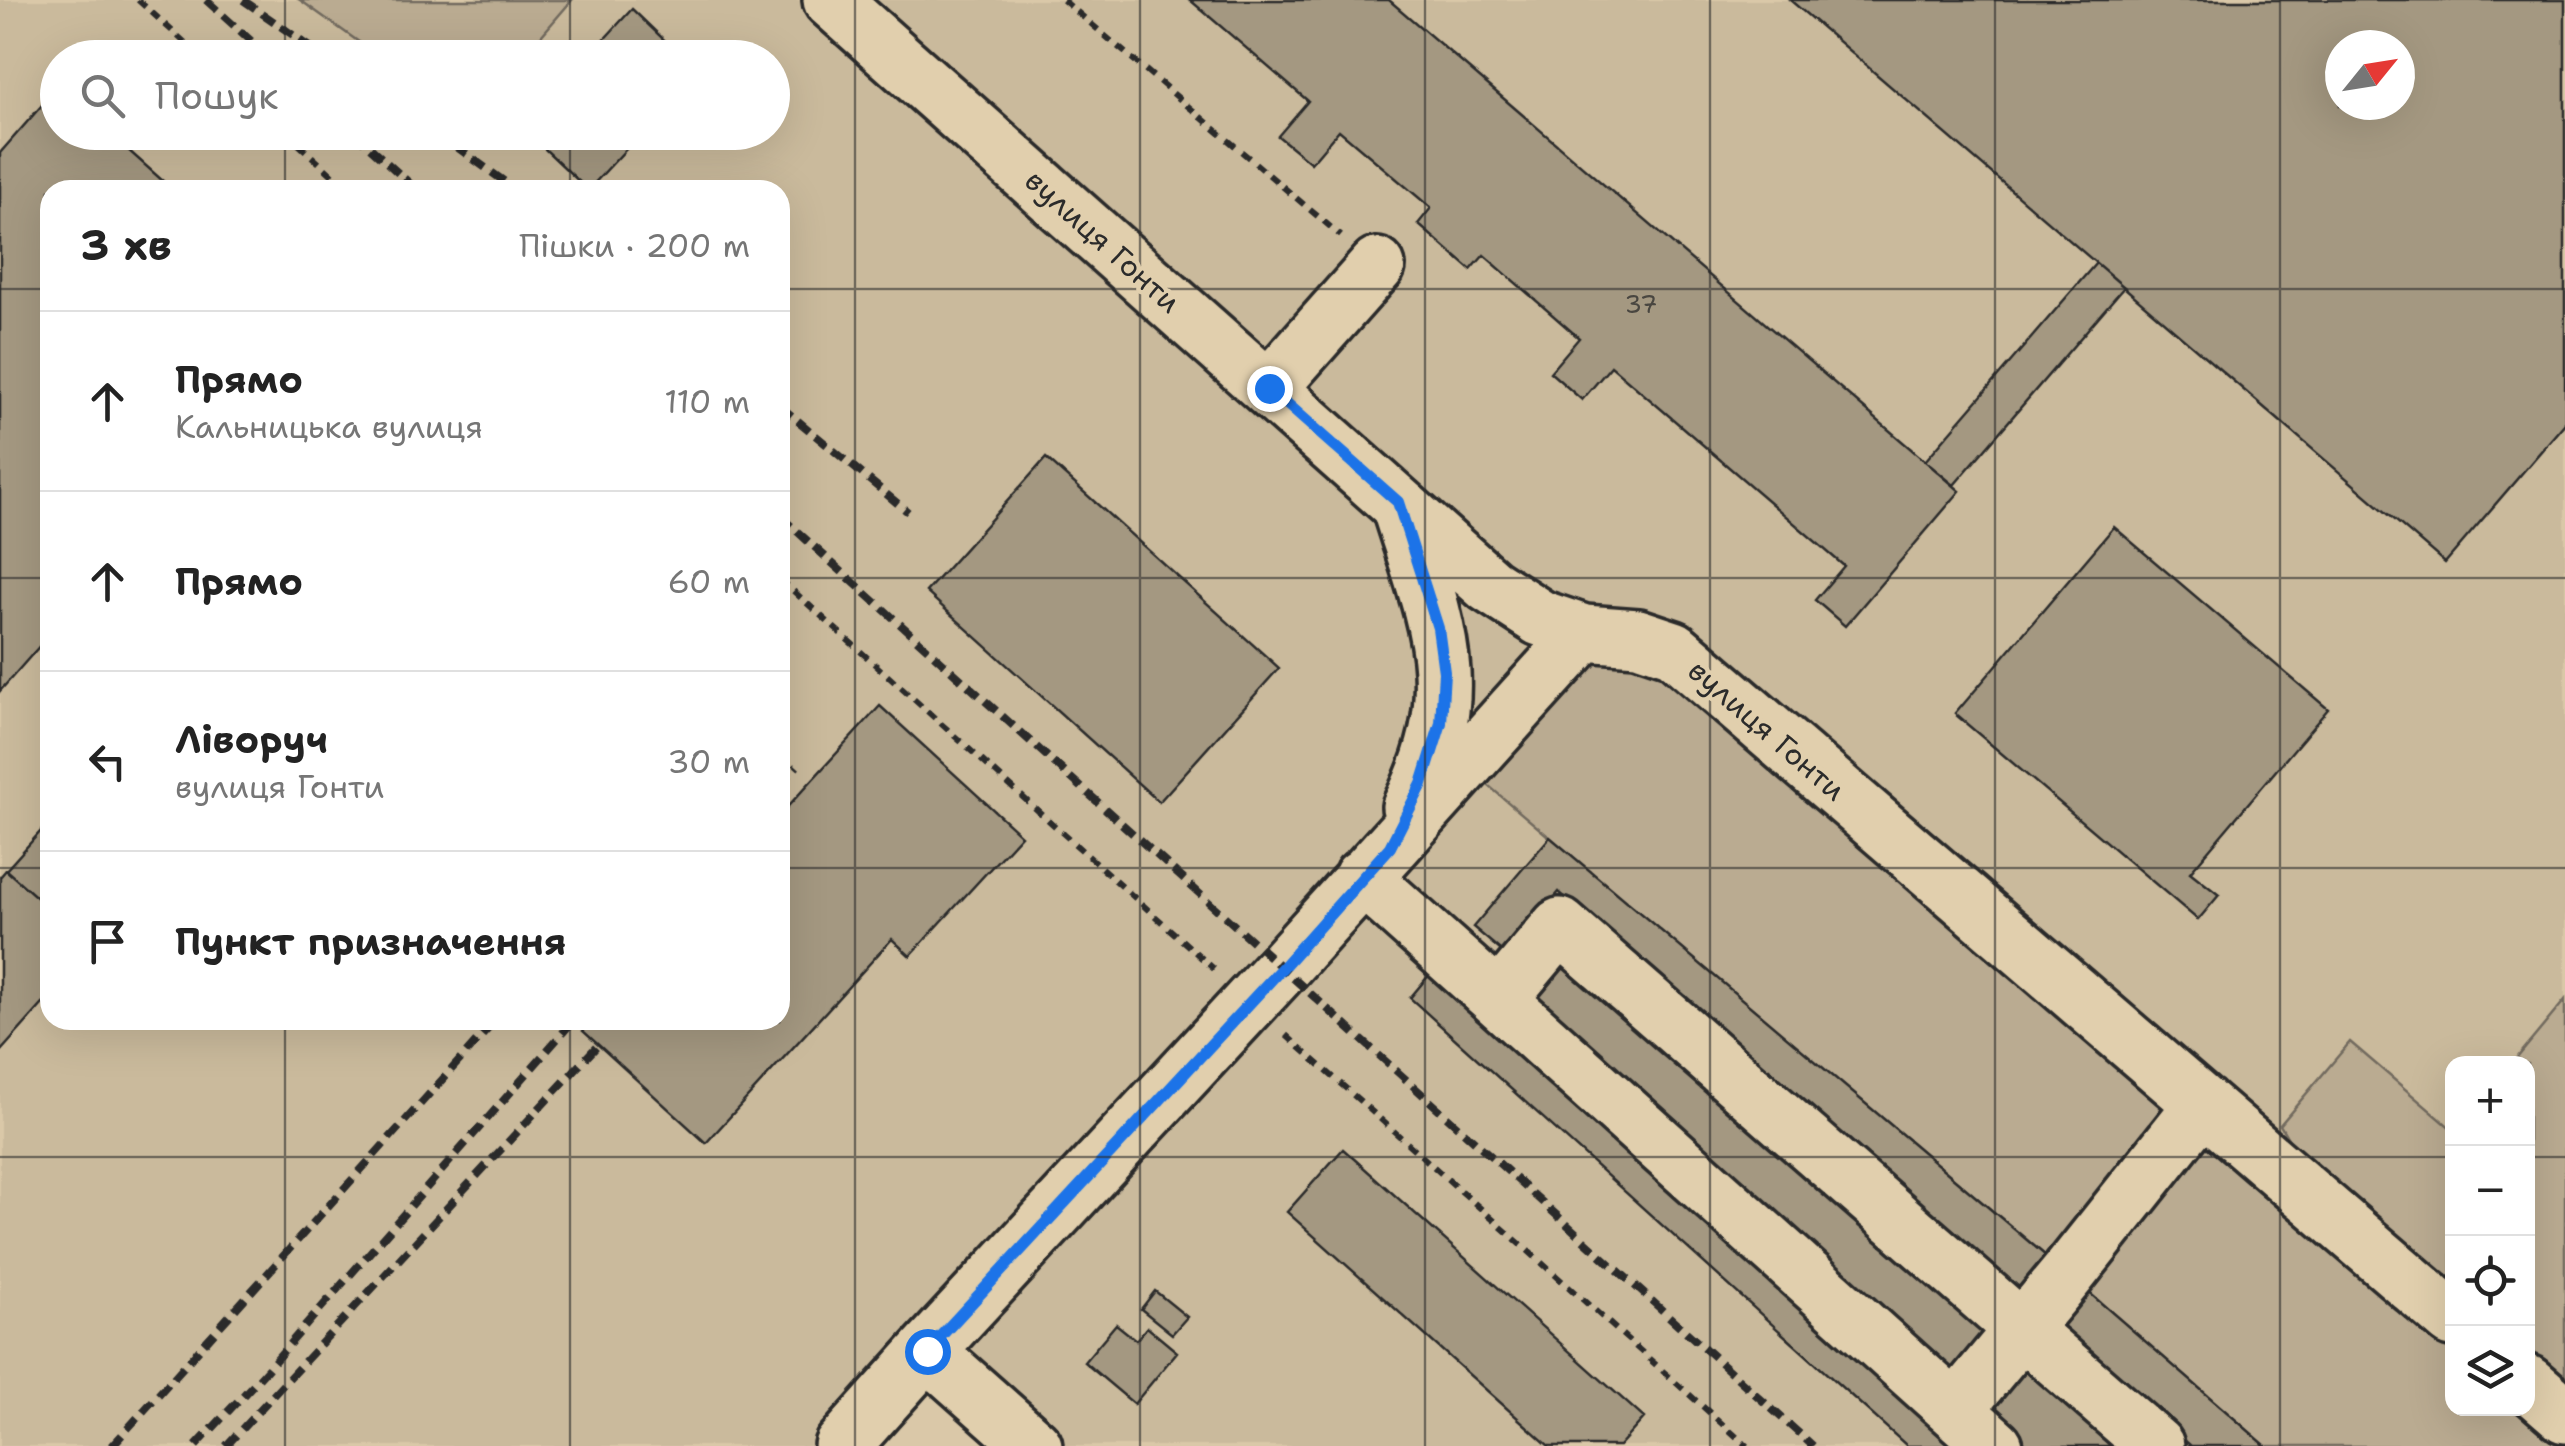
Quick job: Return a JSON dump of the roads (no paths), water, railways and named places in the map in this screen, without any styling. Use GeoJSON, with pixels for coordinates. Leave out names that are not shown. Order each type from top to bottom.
{"type":"FeatureCollection","features":[{"type":"Feature","properties":{"kind":"street","name":"вулиця Гонти"},"geometry":{"type":"LineString","coordinates":[[831,0],[1490,584],[1540,618],[1584,633],[1638,637],[1674,649],[2445,1313]]}},
{"type":"Feature","properties":{"kind":"street"},"geometry":{"type":"LineString","coordinates":[[1269,388],[1376,266]]}},
{"type":"Feature","properties":{"kind":"street"},"geometry":{"type":"LineString","coordinates":[[1376,862],[1422,784],[1441,723],[1444,672],[1438,628],[1398,502]]}},
{"type":"Feature","properties":{"kind":"street"},"geometry":{"type":"LineString","coordinates":[[842,1446],[1584,633]]}},
{"type":"Feature","properties":{"kind":"street"},"geometry":{"type":"LineString","coordinates":[[1376,862],[1500,999],[1995,1446]]}},
{"type":"Feature","properties":{"kind":"street"},"geometry":{"type":"LineString","coordinates":[[1500,999],[1560,926],[2156,1446]]}},
{"type":"Feature","properties":{"kind":"street"},"geometry":{"type":"LineString","coordinates":[[1955,1410],[2203,1104]]}},
{"type":"Feature","properties":{"kind":"street"},"geometry":{"type":"LineString","coordinates":[[927,1351],[1034,1446]]}},
{"type":"Feature","properties":{"kind":"street"},"geometry":{"type":"LineString","coordinates":[[2535,1389],[2565,1416]]}},
{"type":"Feature","properties":{"kind":"railway"},"geometry":{"type":"LineString","coordinates":[[206,0],[250,40]]}},
{"type":"Feature","properties":{"kind":"railway"},"geometry":{"type":"LineString","coordinates":[[243,0],[300,40]]}},
{"type":"Feature","properties":{"kind":"railway"},"geometry":{"type":"LineString","coordinates":[[373,150],[406,180]]}},
{"type":"Feature","properties":{"kind":"railway"},"geometry":{"type":"LineString","coordinates":[[461,150],[502,180]]}},
{"type":"Feature","properties":{"kind":"railway"},"geometry":{"type":"LineString","coordinates":[[790,414],[908,512]]}},
{"type":"Feature","properties":{"kind":"railway"},"geometry":{"type":"LineString","coordinates":[[790,525],[1813,1446]]}},
{"type":"Feature","properties":{"kind":"railway"},"geometry":{"type":"LineString","coordinates":[[790,774],[797,766]]}},
{"type":"Feature","properties":{"kind":"railway"},"geometry":{"type":"LineString","coordinates":[[112,1446],[487,1030]]}},
{"type":"Feature","properties":{"kind":"railway"},"geometry":{"type":"LineString","coordinates":[[196,1446],[565,1030]]}},
{"type":"Feature","properties":{"kind":"railway"},"geometry":{"type":"LineString","coordinates":[[226,1446],[598,1045]]}}]}
